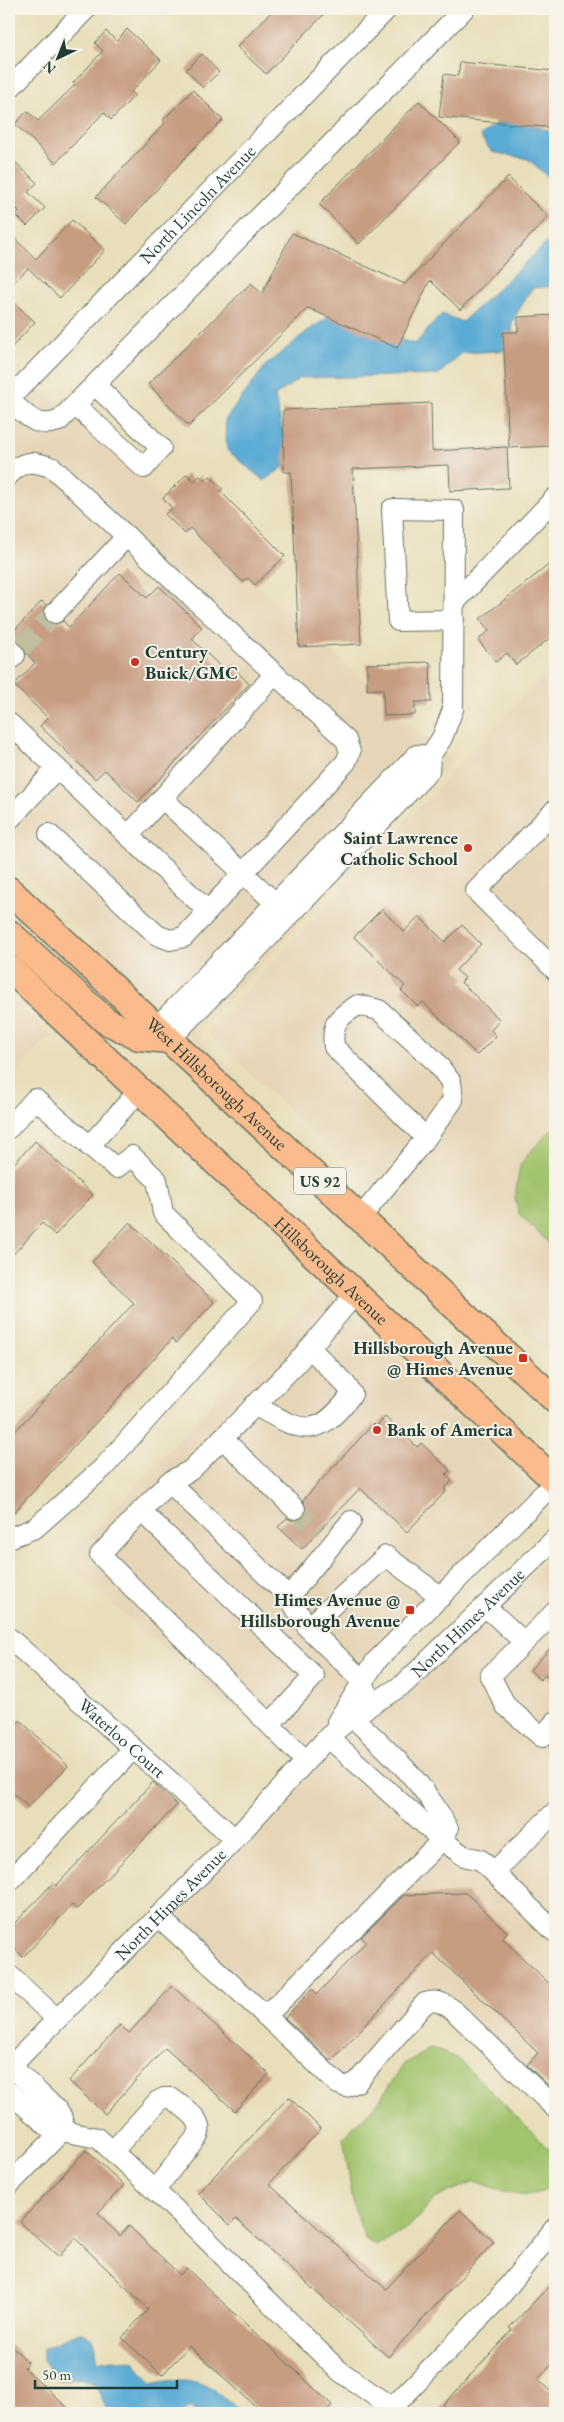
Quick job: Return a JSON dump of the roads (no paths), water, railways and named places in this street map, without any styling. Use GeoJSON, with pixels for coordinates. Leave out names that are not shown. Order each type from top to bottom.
{"type":"FeatureCollection","features":[{"type":"Feature","properties":{"kind":"main road","name":"West Hillsborough Avenue"},"geometry":{"type":"LineString","coordinates":[[9,890],[555,1400]]}},
{"type":"Feature","properties":{"kind":"main road"},"geometry":{"type":"LineString","coordinates":[[9,933],[106,1020],[139,1037],[162,1034]]}},
{"type":"Feature","properties":{"kind":"main road"},"geometry":{"type":"LineString","coordinates":[[9,968],[140,1090]]}},
{"type":"Feature","properties":{"kind":"main road","name":"Hillsborough Avenue"},"geometry":{"type":"LineString","coordinates":[[140,1090],[555,1481]]}},
{"type":"Feature","properties":{"kind":"street"},"geometry":{"type":"LineString","coordinates":[[9,89],[86,9]]}},
{"type":"Feature","properties":{"kind":"street","name":"North Lincoln Avenue"},"geometry":{"type":"LineString","coordinates":[[9,399],[387,9]]}},
{"type":"Feature","properties":{"kind":"street"},"geometry":{"type":"LineString","coordinates":[[9,399],[34,421],[46,426],[60,421],[464,9]]}},
{"type":"Feature","properties":{"kind":"street"},"geometry":{"type":"LineString","coordinates":[[75,405],[144,468],[161,448],[96,385]]}},
{"type":"Feature","properties":{"kind":"street"},"geometry":{"type":"LineString","coordinates":[[9,475],[16,467],[35,461],[53,468],[346,740],[350,752],[346,762],[184,937],[170,940],[157,935],[49,834]]}},
{"type":"Feature","properties":{"kind":"street"},"geometry":{"type":"LineString","coordinates":[[162,1034],[282,909],[417,755],[430,756],[442,738],[453,709],[454,611],[454,510],[392,510],[398,621],[454,611],[555,498]]}},
{"type":"Feature","properties":{"kind":"street"},"geometry":{"type":"LineString","coordinates":[[54,613],[127,536]]}},
{"type":"Feature","properties":{"kind":"street"},"geometry":{"type":"LineString","coordinates":[[128,836],[275,674]]}},
{"type":"Feature","properties":{"kind":"street"},"geometry":{"type":"LineString","coordinates":[[9,723],[208,911]]}},
{"type":"Feature","properties":{"kind":"street"},"geometry":{"type":"LineString","coordinates":[[9,820],[57,768]]}},
{"type":"Feature","properties":{"kind":"street"},"geometry":{"type":"LineString","coordinates":[[162,798],[282,909]]}},
{"type":"Feature","properties":{"kind":"street"},"geometry":{"type":"LineString","coordinates":[[555,810],[476,891],[555,970]]}},
{"type":"Feature","properties":{"kind":"street"},"geometry":{"type":"LineString","coordinates":[[360,1218],[426,1138],[453,1100],[452,1082],[435,1061],[379,1010],[358,1005],[342,1015],[332,1031],[334,1047],[426,1138]]}},
{"type":"Feature","properties":{"kind":"street"},"geometry":{"type":"LineString","coordinates":[[89,1146],[140,1090]]}},
{"type":"Feature","properties":{"kind":"street"},"geometry":{"type":"LineString","coordinates":[[9,1128],[36,1099],[116,1168],[132,1156],[157,1180],[163,1213],[252,1301],[104,1467],[35,1528],[9,1538]]}},
{"type":"Feature","properties":{"kind":"street"},"geometry":{"type":"LineString","coordinates":[[305,1760],[100,1555],[169,1482],[191,1470],[310,1348],[356,1293]]}},
{"type":"Feature","properties":{"kind":"street"},"geometry":{"type":"LineString","coordinates":[[254,1405],[290,1425],[308,1428],[324,1425],[352,1394],[331,1368],[310,1348]]}},
{"type":"Feature","properties":{"kind":"street"},"geometry":{"type":"LineString","coordinates":[[222,1438],[295,1509]]}},
{"type":"Feature","properties":{"kind":"street","name":"North Himes Avenue"},"geometry":{"type":"LineString","coordinates":[[10,2067],[56,2018],[235,1839],[348,1714],[376,1661],[555,1481]]}},
{"type":"Feature","properties":{"kind":"street"},"geometry":{"type":"LineString","coordinates":[[169,1482],[289,1597],[308,1628],[364,1682],[370,1706]]}},
{"type":"Feature","properties":{"kind":"street"},"geometry":{"type":"LineString","coordinates":[[141,1511],[314,1676],[270,1724]]}},
{"type":"Feature","properties":{"kind":"street"},"geometry":{"type":"LineString","coordinates":[[289,1597],[326,1537],[351,1522]]}},
{"type":"Feature","properties":{"kind":"street","name":"North Himes Avenue"},"geometry":{"type":"LineString","coordinates":[[348,1714],[370,1706],[404,1684],[555,1539]]}},
{"type":"Feature","properties":{"kind":"street"},"geometry":{"type":"LineString","coordinates":[[308,1628],[386,1556],[441,1597]]}},
{"type":"Feature","properties":{"kind":"street"},"geometry":{"type":"LineString","coordinates":[[490,1601],[528,1638]]}},
{"type":"Feature","properties":{"kind":"street"},"geometry":{"type":"LineString","coordinates":[[555,1612],[490,1676],[506,1706],[542,1737],[555,1722]]}},
{"type":"Feature","properties":{"kind":"street","name":"Waterloo Court"},"geometry":{"type":"LineString","coordinates":[[9,1638],[235,1839]]}},
{"type":"Feature","properties":{"kind":"street"},"geometry":{"type":"LineString","coordinates":[[266,2016],[442,1840],[448,1829],[438,1808],[414,1778],[348,1714]]}},
{"type":"Feature","properties":{"kind":"street"},"geometry":{"type":"LineString","coordinates":[[328,1737],[442,1840],[464,1856],[481,1860],[555,1932]]}},
{"type":"Feature","properties":{"kind":"street"},"geometry":{"type":"LineString","coordinates":[[9,1882],[134,1749]]}},
{"type":"Feature","properties":{"kind":"street"},"geometry":{"type":"LineString","coordinates":[[494,1872],[551,1825]]}},
{"type":"Feature","properties":{"kind":"street"},"geometry":{"type":"LineString","coordinates":[[158,1916],[338,2084],[346,2087],[357,2082],[426,2003],[434,2000],[452,2009],[555,2108]]}},
{"type":"Feature","properties":{"kind":"street"},"geometry":{"type":"LineString","coordinates":[[9,1976],[56,2018]]}},
{"type":"Feature","properties":{"kind":"street"},"geometry":{"type":"LineString","coordinates":[[9,2185],[62,2131],[63,2119],[57,2110],[10,2067]]}},
{"type":"Feature","properties":{"kind":"street"},"geometry":{"type":"LineString","coordinates":[[9,2092],[51,2129],[98,2138],[337,2368],[392,2408],[498,2299],[555,2228]]}},
{"type":"Feature","properties":{"kind":"street"},"geometry":{"type":"LineString","coordinates":[[113,2151],[158,2101],[164,2098],[171,2098],[198,2122],[200,2130],[198,2135],[154,2190]]}},
{"type":"Feature","properties":{"kind":"water"},"geometry":{"type":"Polygon","coordinates":[[[522,122],[555,133],[555,183],[528,159],[492,152],[480,136],[496,124],[522,122]]]}},
{"type":"Feature","properties":{"kind":"water"},"geometry":{"type":"Polygon","coordinates":[[[555,235],[555,286],[532,288],[512,322],[513,350],[462,353],[438,375],[300,378],[275,396],[283,434],[291,454],[286,465],[264,481],[227,450],[225,420],[266,365],[327,318],[415,344],[442,314],[462,322],[555,235]]]}},
{"type":"Feature","properties":{"kind":"water"},"geometry":{"type":"Polygon","coordinates":[[[82,2332],[92,2338],[99,2362],[112,2359],[135,2362],[152,2384],[180,2380],[202,2384],[221,2395],[242,2413],[197,2413],[191,2407],[184,2413],[108,2413],[96,2385],[80,2377],[59,2381],[43,2361],[43,2348],[82,2332]]]}},
{"type":"Feature","properties":{"kind":"tunnel"},"geometry":{"type":"LineString","coordinates":[[21,648],[55,613]]}},
{"type":"Feature","properties":{"kind":"tunnel"},"geometry":{"type":"LineString","coordinates":[[295,1509],[319,1531]]}},
{"type":"Feature","properties":{"kind":"place","name":"Century Buick/GMC"},"geometry":{"type":"Point","coordinates":[135,662]}},
{"type":"Feature","properties":{"kind":"place","name":"Saint Lawrence Catholic School"},"geometry":{"type":"Point","coordinates":[468,848]}},
{"type":"Feature","properties":{"kind":"place","name":"Hillsborough Avenue @ Himes Avenue"},"geometry":{"type":"Point","coordinates":[523,1358]}},
{"type":"Feature","properties":{"kind":"place","name":"Bank of America"},"geometry":{"type":"Point","coordinates":[377,1430]}},
{"type":"Feature","properties":{"kind":"place","name":"Himes Avenue @ Hillsborough Avenue"},"geometry":{"type":"Point","coordinates":[410,1610]}}]}
